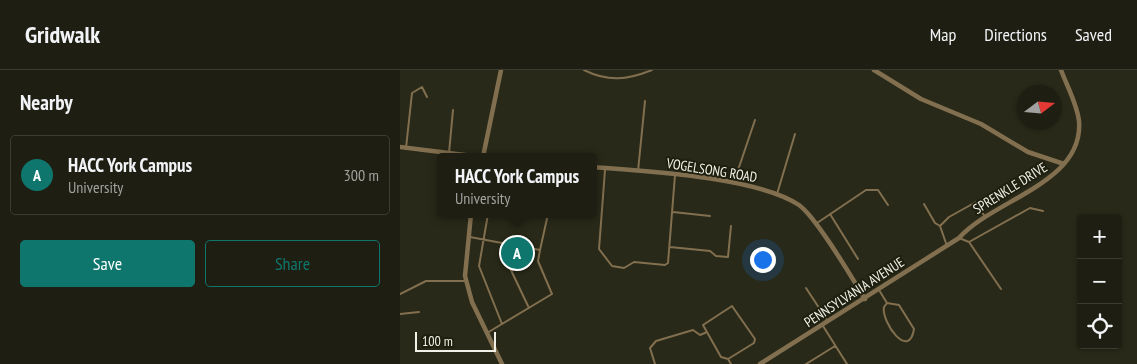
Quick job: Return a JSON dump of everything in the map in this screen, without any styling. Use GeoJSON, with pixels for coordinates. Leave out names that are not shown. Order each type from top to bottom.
{"type":"FeatureCollection","features":[{"type":"Feature","properties":{"kind":"street"},"geometry":{"type":"LineString","coordinates":[[483,153],[501,70]]}},
{"type":"Feature","properties":{"kind":"street"},"geometry":{"type":"LineString","coordinates":[[874,70],[921,99],[981,124],[1028,152],[1064,164]]}},
{"type":"Feature","properties":{"kind":"street","name":"SPRENKLE DRIVE"},"geometry":{"type":"LineString","coordinates":[[959,238],[968,228],[1059,171],[1074,152],[1078,140],[1079,120],[1061,70]]}},
{"type":"Feature","properties":{"kind":"street"},"geometry":{"type":"LineString","coordinates":[[400,147],[449,153]]}},
{"type":"Feature","properties":{"kind":"street","name":"VOGELSONG ROAD"},"geometry":{"type":"LineString","coordinates":[[597,167],[734,183],[777,195],[801,206],[816,224],[865,299]]}},
{"type":"Feature","properties":{"kind":"street"},"geometry":{"type":"LineString","coordinates":[[470,218],[466,281],[472,302],[502,364]]}},
{"type":"Feature","properties":{"kind":"street","name":"PENNSYLVANIA AVENUE"},"geometry":{"type":"LineString","coordinates":[[760,364],[959,238]]}},
{"type":"Feature","properties":{"kind":"lane"},"geometry":{"type":"LineString","coordinates":[[584,70],[613,80],[637,76],[652,70]]}},
{"type":"Feature","properties":{"kind":"lane"},"geometry":{"type":"LineString","coordinates":[[406,148],[412,93],[422,87],[428,97]]}},
{"type":"Feature","properties":{"kind":"lane"},"geometry":{"type":"LineString","coordinates":[[638,171],[646,101]]}},
{"type":"Feature","properties":{"kind":"lane"},"geometry":{"type":"LineString","coordinates":[[449,153],[453,110]]}},
{"type":"Feature","properties":{"kind":"lane"},"geometry":{"type":"LineString","coordinates":[[734,183],[755,120]]}},
{"type":"Feature","properties":{"kind":"lane"},"geometry":{"type":"LineString","coordinates":[[777,195],[795,134]]}},
{"type":"Feature","properties":{"kind":"lane"},"geometry":{"type":"LineString","coordinates":[[606,168],[599,249],[612,266],[624,268],[634,262],[665,265],[668,263],[676,175]]}},
{"type":"Feature","properties":{"kind":"lane"},"geometry":{"type":"LineString","coordinates":[[816,224],[866,190],[878,190],[888,205]]}},
{"type":"Feature","properties":{"kind":"lane"},"geometry":{"type":"LineString","coordinates":[[940,226],[949,217],[970,203],[976,202],[985,217]]}},
{"type":"Feature","properties":{"kind":"lane"},"geometry":{"type":"LineString","coordinates":[[924,204],[935,223],[940,226],[947,246]]}},
{"type":"Feature","properties":{"kind":"lane"},"geometry":{"type":"LineString","coordinates":[[970,242],[1030,208],[1034,207],[1043,211]]}},
{"type":"Feature","properties":{"kind":"lane"},"geometry":{"type":"LineString","coordinates":[[672,212],[710,216]]}},
{"type":"Feature","properties":{"kind":"lane"},"geometry":{"type":"LineString","coordinates":[[830,214],[858,259]]}},
{"type":"Feature","properties":{"kind":"lane"},"geometry":{"type":"LineString","coordinates":[[487,218],[482,239],[479,266],[502,324]]}},
{"type":"Feature","properties":{"kind":"lane"},"geometry":{"type":"LineString","coordinates":[[487,334],[552,294],[538,261],[547,218]]}},
{"type":"Feature","properties":{"kind":"lane"},"geometry":{"type":"LineString","coordinates":[[670,247],[710,250],[716,256],[728,257],[731,226]]}},
{"type":"Feature","properties":{"kind":"lane"},"geometry":{"type":"LineString","coordinates":[[468,236],[540,250]]}},
{"type":"Feature","properties":{"kind":"lane"},"geometry":{"type":"LineString","coordinates":[[959,238],[970,242],[1001,289]]}},
{"type":"Feature","properties":{"kind":"lane"},"geometry":{"type":"LineString","coordinates":[[511,245],[509,266],[529,308]]}},
{"type":"Feature","properties":{"kind":"lane"},"geometry":{"type":"LineString","coordinates":[[400,294],[426,282],[466,281]]}},
{"type":"Feature","properties":{"kind":"lane"},"geometry":{"type":"LineString","coordinates":[[806,288],[828,322]]}},
{"type":"Feature","properties":{"kind":"lane"},"geometry":{"type":"LineString","coordinates":[[879,290],[887,303],[899,305],[914,329],[912,338],[908,341],[897,338],[883,316],[884,306],[887,303]]}},
{"type":"Feature","properties":{"kind":"lane"},"geometry":{"type":"LineString","coordinates":[[728,359],[754,342],[755,339],[736,308],[732,306],[703,325],[721,357],[728,359],[731,364]]}},
{"type":"Feature","properties":{"kind":"lane"},"geometry":{"type":"LineString","coordinates":[[400,314],[419,312]]}},
{"type":"Feature","properties":{"kind":"lane"},"geometry":{"type":"LineString","coordinates":[[822,326],[846,364]]}},
{"type":"Feature","properties":{"kind":"lane"},"geometry":{"type":"LineString","coordinates":[[655,364],[650,348],[656,341],[693,330],[700,335],[707,332]]}},
{"type":"Feature","properties":{"kind":"lane"},"geometry":{"type":"LineString","coordinates":[[806,364],[835,346]]}},
{"type":"Feature","properties":{"kind":"place","name":"HACC York Campus"},"geometry":{"type":"Point","coordinates":[517,253]}}]}
